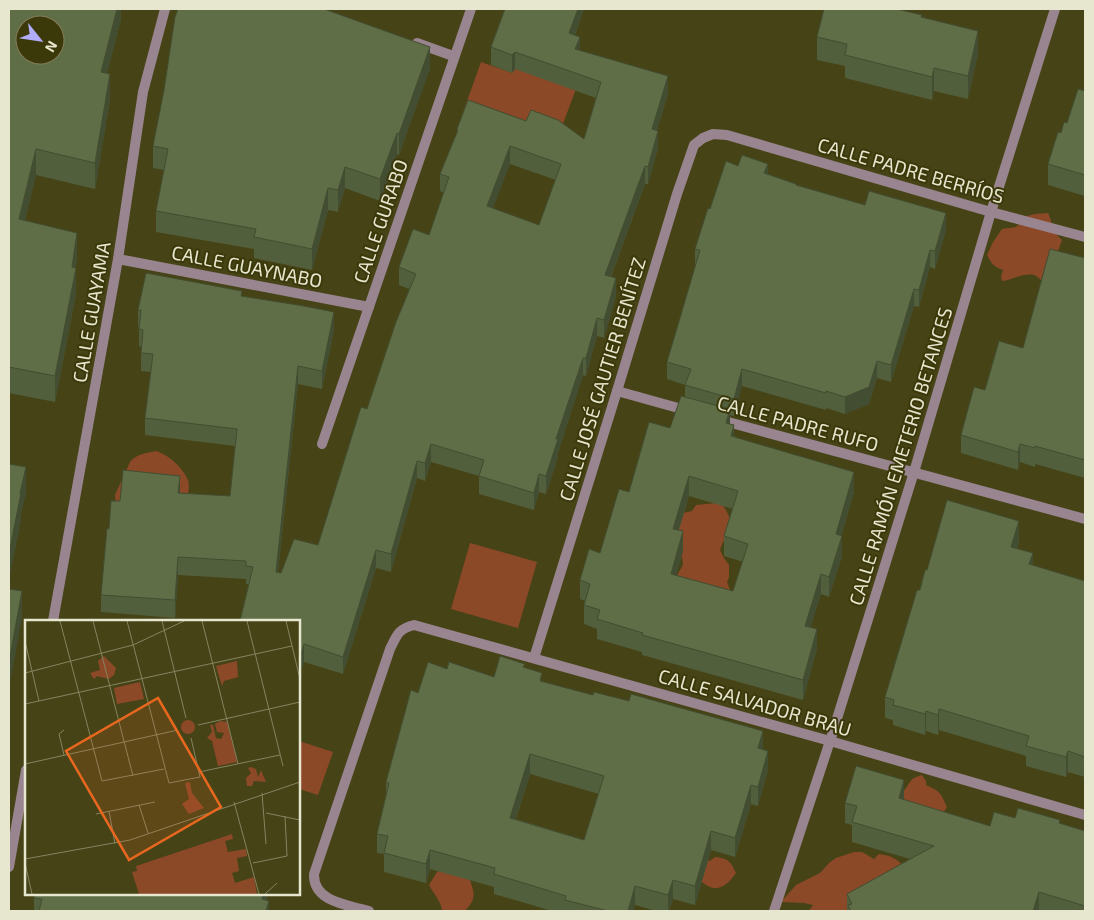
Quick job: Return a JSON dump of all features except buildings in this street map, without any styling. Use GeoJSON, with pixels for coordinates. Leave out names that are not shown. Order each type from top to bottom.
{"type":"FeatureCollection","features":[{"type":"Feature","properties":{"kind":"street","name":"CALLE GUAYAMA"},"geometry":{"type":"LineString","coordinates":[[53,620],[118,259],[144,92],[166,9]]}},
{"type":"Feature","properties":{"kind":"street","name":"CALLE GURABO"},"geometry":{"type":"LineString","coordinates":[[322,444],[471,9]]}},
{"type":"Feature","properties":{"kind":"street","name":"CALLE RAMÓN EMETERIO BETANCES"},"geometry":{"type":"LineString","coordinates":[[774,911],[830,742],[914,472],[991,212],[1055,9]]}},
{"type":"Feature","properties":{"kind":"street"},"geometry":{"type":"LineString","coordinates":[[409,41],[454,56]]}},
{"type":"Feature","properties":{"kind":"street","name":"CALLE JOSÉ GAUTIER BENÍTEZ"},"geometry":{"type":"LineString","coordinates":[[534,658],[618,391],[677,194],[694,145],[703,138],[713,134],[727,135]]}},
{"type":"Feature","properties":{"kind":"street","name":"CALLE PADRE BERRÍOS"},"geometry":{"type":"LineString","coordinates":[[727,135],[991,212],[1085,236]]}},
{"type":"Feature","properties":{"kind":"street","name":"CALLE GUAYNABO"},"geometry":{"type":"LineString","coordinates":[[118,259],[369,307]]}},
{"type":"Feature","properties":{"kind":"street","name":"CALLE PADRE RUFO"},"geometry":{"type":"LineString","coordinates":[[618,391],[1085,519]]}},
{"type":"Feature","properties":{"kind":"street","name":"CALLE SALVADOR BRAU"},"geometry":{"type":"LineString","coordinates":[[356,910],[322,895],[317,889],[314,874],[390,649],[399,632],[405,627],[414,625],[1085,815]]}},
{"type":"Feature","properties":{"kind":"street"},"geometry":{"type":"LineString","coordinates":[[9,867],[25,776]]}},
{"type":"Feature","properties":{"kind":"street"},"geometry":{"type":"LineString","coordinates":[[356,910],[368,911]]}},
{"type":"Feature","properties":{"kind":"shaded area"},"geometry":{"type":"Polygon","coordinates":[[[481,62],[512,73],[515,69],[582,73],[558,137],[527,138],[462,115],[481,62]]]}},
{"type":"Feature","properties":{"kind":"shaded area"},"geometry":{"type":"Polygon","coordinates":[[[1048,213],[1055,233],[1062,240],[1046,284],[1033,275],[1024,275],[1002,281],[1003,270],[997,268],[987,255],[993,242],[1002,229],[1016,227],[1027,216],[1048,213]]]}},
{"type":"Feature","properties":{"kind":"shaded area"},"geometry":{"type":"Polygon","coordinates":[[[156,451],[171,459],[186,475],[189,485],[187,500],[116,507],[115,495],[132,459],[145,453],[156,451]]]}},
{"type":"Feature","properties":{"kind":"shaded area"},"geometry":{"type":"Polygon","coordinates":[[[722,504],[730,519],[730,531],[720,550],[729,565],[727,582],[730,590],[728,594],[676,577],[683,565],[682,557],[674,546],[683,513],[692,511],[696,505],[722,504]]]}},
{"type":"Feature","properties":{"kind":"shaded area"},"geometry":{"type":"Polygon","coordinates":[[[470,543],[537,562],[518,628],[451,609],[470,543]]]}},
{"type":"Feature","properties":{"kind":"shaded area"},"geometry":{"type":"Polygon","coordinates":[[[300,741],[333,752],[318,795],[300,789],[300,741]]]}},
{"type":"Feature","properties":{"kind":"shaded area"},"geometry":{"type":"Polygon","coordinates":[[[922,775],[926,785],[940,793],[947,807],[935,825],[899,818],[901,793],[913,779],[922,775]]]}},
{"type":"Feature","properties":{"kind":"shaded area"},"geometry":{"type":"Polygon","coordinates":[[[854,852],[862,852],[874,859],[879,854],[887,856],[896,859],[904,867],[851,911],[809,911],[813,905],[781,902],[796,885],[820,873],[836,858],[854,852]]]}},
{"type":"Feature","properties":{"kind":"shaded area"},"geometry":{"type":"Polygon","coordinates":[[[701,857],[710,861],[715,857],[723,858],[731,863],[736,873],[723,886],[717,888],[710,887],[702,882],[701,857]]]}},
{"type":"Feature","properties":{"kind":"shaded area"},"geometry":{"type":"Polygon","coordinates":[[[445,868],[470,880],[474,897],[465,911],[442,910],[439,900],[429,885],[437,872],[445,868]]]}}]}
